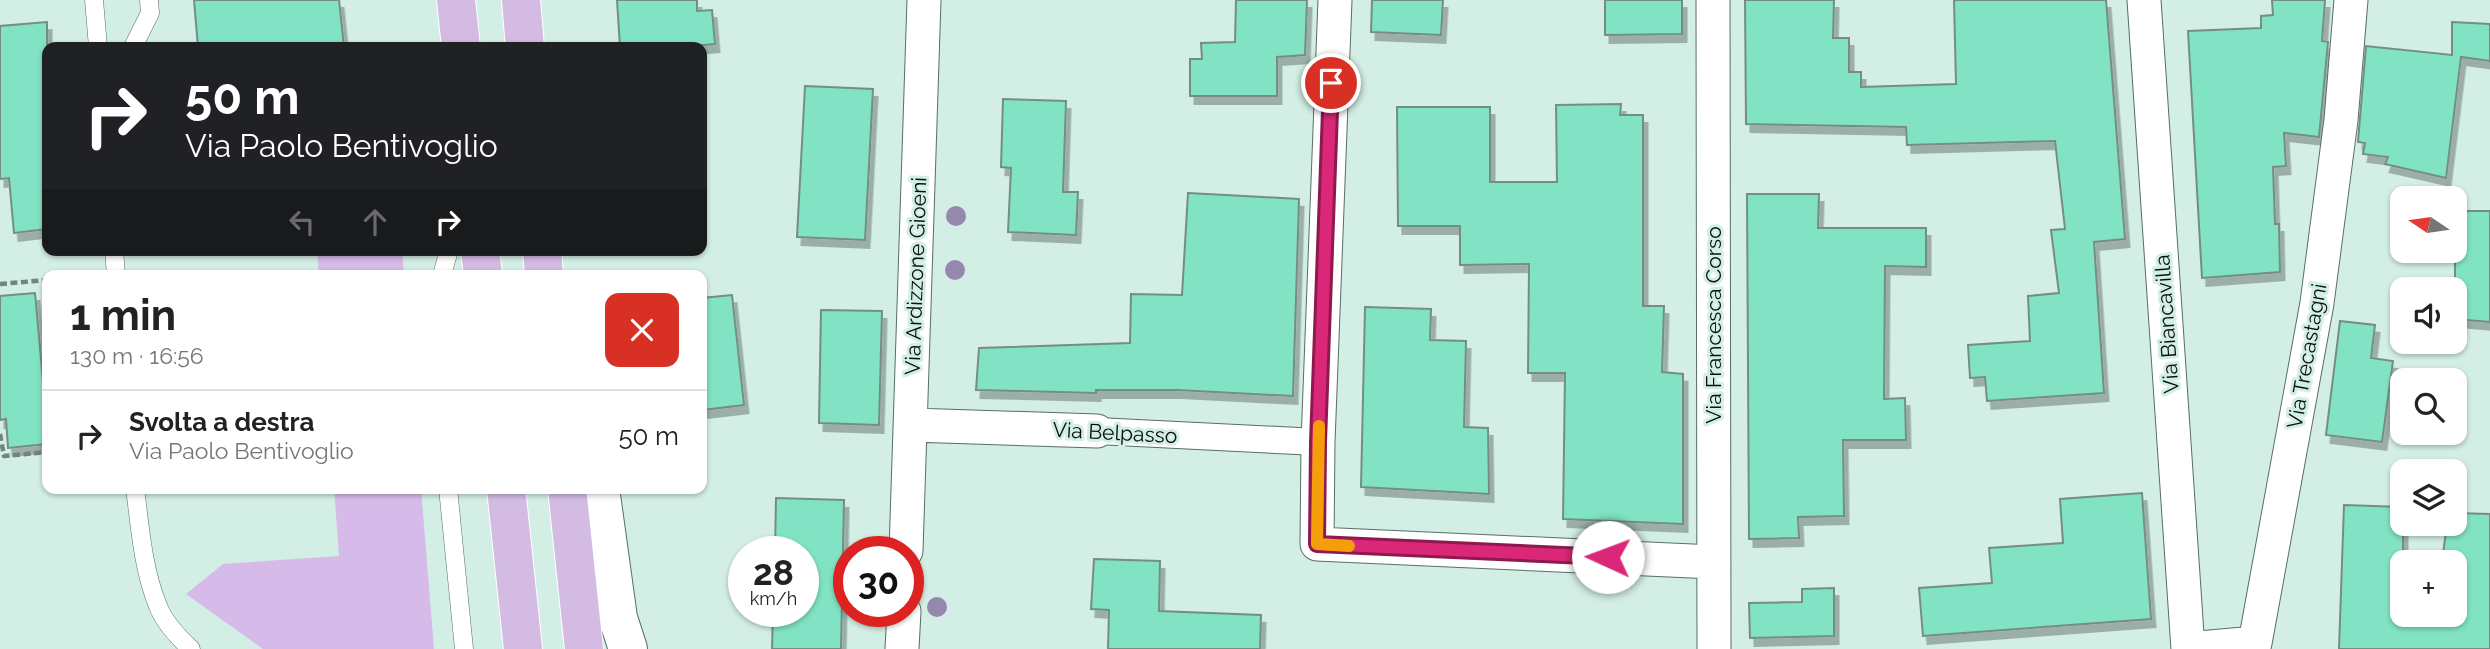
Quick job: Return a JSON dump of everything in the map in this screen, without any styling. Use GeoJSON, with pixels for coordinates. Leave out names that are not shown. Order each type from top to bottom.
{"type":"FeatureCollection","features":[{"type":"Feature","properties":{"kind":"main road"},"geometry":{"type":"LineString","coordinates":[[456,0],[460,42]]}},
{"type":"Feature","properties":{"kind":"main road"},"geometry":{"type":"LineString","coordinates":[[522,0],[525,42]]}},
{"type":"Feature","properties":{"kind":"main road"},"geometry":{"type":"LineString","coordinates":[[507,494],[523,649]]}},
{"type":"Feature","properties":{"kind":"main road"},"geometry":{"type":"LineString","coordinates":[[568,494],[584,649]]}},
{"type":"Feature","properties":{"kind":"main road"},"geometry":{"type":"LineString","coordinates":[[601,494],[618,618],[628,649]]}},
{"type":"Feature","properties":{"kind":"street","name":"Via Ardizzone Gioeni"},"geometry":{"type":"LineString","coordinates":[[907,536],[924,0]]}},
{"type":"Feature","properties":{"kind":"street"},"geometry":{"type":"LineString","coordinates":[[1335,0],[1318,442],[1317,544],[1714,562]]}},
{"type":"Feature","properties":{"kind":"street","name":"Via Francesca Corso"},"geometry":{"type":"LineString","coordinates":[[1713,0],[1714,649]]}},
{"type":"Feature","properties":{"kind":"street","name":"Via Biancavilla"},"geometry":{"type":"LineString","coordinates":[[2144,0],[2188,649]]}},
{"type":"Feature","properties":{"kind":"street","name":"Via Trecastagni"},"geometry":{"type":"LineString","coordinates":[[2188,649],[2256,643],[2317,303],[2342,120],[2351,0]]}},
{"type":"Feature","properties":{"kind":"street","name":"Via Belpasso"},"geometry":{"type":"LineString","coordinates":[[912,425],[1318,442]]}},
{"type":"Feature","properties":{"kind":"street"},"geometry":{"type":"LineString","coordinates":[[902,649],[903,627]]}},
{"type":"Feature","properties":{"kind":"lane"},"geometry":{"type":"LineString","coordinates":[[94,0],[98,42]]}},
{"type":"Feature","properties":{"kind":"lane"},"geometry":{"type":"LineString","coordinates":[[136,42],[150,13],[149,0]]}},
{"type":"Feature","properties":{"kind":"lane"},"geometry":{"type":"LineString","coordinates":[[136,494],[150,583],[158,608],[191,649]]}},
{"type":"Feature","properties":{"kind":"lane"},"geometry":{"type":"LineString","coordinates":[[450,494],[464,649]]}},
{"type":"Feature","properties":{"kind":"path"},"geometry":{"type":"LineString","coordinates":[[0,284],[42,280]]}},
{"type":"Feature","properties":{"kind":"path"},"geometry":{"type":"LineString","coordinates":[[0,434],[4,456],[42,452]]}},
{"type":"Feature","properties":{"kind":"shaded area"},"geometry":{"type":"Polygon","coordinates":[[[317,256],[402,256],[404,270],[319,270],[317,256]]]}},
{"type":"Feature","properties":{"kind":"shaded area"},"geometry":{"type":"Polygon","coordinates":[[[334,494],[421,494],[434,649],[263,649],[186,594],[223,564],[339,556],[334,494]]]}},
{"type":"Feature","properties":{"kind":"building"},"geometry":{"type":"Polygon","coordinates":[[[194,0],[339,0],[343,42],[198,42],[194,0]]]}},
{"type":"Feature","properties":{"kind":"building"},"geometry":{"type":"Polygon","coordinates":[[[617,0],[697,0],[697,11],[712,10],[715,44],[620,42],[617,0]]]}},
{"type":"Feature","properties":{"kind":"building"},"geometry":{"type":"Polygon","coordinates":[[[1236,0],[1307,0],[1305,55],[1277,57],[1277,96],[1190,96],[1190,59],[1202,59],[1201,43],[1235,42],[1236,0]]]}},
{"type":"Feature","properties":{"kind":"building"},"geometry":{"type":"Polygon","coordinates":[[[1372,0],[1443,0],[1441,35],[1371,32],[1372,0]]]}},
{"type":"Feature","properties":{"kind":"building"},"geometry":{"type":"Polygon","coordinates":[[[1605,0],[1682,0],[1682,34],[1605,35],[1605,0]]]}},
{"type":"Feature","properties":{"kind":"building"},"geometry":{"type":"Polygon","coordinates":[[[1745,0],[1834,0],[1833,38],[1849,38],[1849,72],[1861,72],[1861,87],[1956,84],[1954,0],[2106,0],[2125,239],[2094,242],[2104,393],[1987,401],[1985,377],[1970,378],[1968,345],[2030,341],[2028,296],[2059,293],[2051,230],[2065,229],[2055,141],[1907,145],[1906,127],[1746,124],[1745,0]]]}},
{"type":"Feature","properties":{"kind":"building"},"geometry":{"type":"Polygon","coordinates":[[[2272,0],[2325,0],[2322,41],[2328,42],[2319,137],[2284,133],[2286,166],[2273,167],[2275,224],[2279,224],[2280,272],[2202,278],[2188,31],[2261,28],[2261,16],[2273,15],[2272,0]]]}},
{"type":"Feature","properties":{"kind":"building"},"geometry":{"type":"Polygon","coordinates":[[[47,22],[47,42],[42,42],[42,230],[14,233],[9,178],[0,179],[0,26],[47,22]]]}},
{"type":"Feature","properties":{"kind":"building"},"geometry":{"type":"Polygon","coordinates":[[[2452,22],[2490,24],[2490,61],[2461,57],[2446,178],[2385,164],[2388,157],[2363,154],[2365,143],[2358,142],[2366,46],[2452,55],[2452,22]]]}},
{"type":"Feature","properties":{"kind":"building"},"geometry":{"type":"Polygon","coordinates":[[[805,86],[873,89],[865,240],[797,237],[805,86]]]}},
{"type":"Feature","properties":{"kind":"building"},"geometry":{"type":"Polygon","coordinates":[[[1003,99],[1066,101],[1063,192],[1078,192],[1076,235],[1008,232],[1011,168],[1001,167],[1003,99]]]}},
{"type":"Feature","properties":{"kind":"building"},"geometry":{"type":"Polygon","coordinates":[[[1621,104],[1620,115],[1643,115],[1643,306],[1664,306],[1662,372],[1683,374],[1683,524],[1563,519],[1565,373],[1528,373],[1529,264],[1460,265],[1460,226],[1398,226],[1397,107],[1490,107],[1490,182],[1557,182],[1556,105],[1621,104]]]}},
{"type":"Feature","properties":{"kind":"building"},"geometry":{"type":"Polygon","coordinates":[[[1188,193],[1299,199],[1293,396],[1177,390],[1096,390],[1096,393],[976,390],[979,348],[1130,343],[1131,294],[1182,295],[1188,193]]]}},
{"type":"Feature","properties":{"kind":"building"},"geometry":{"type":"Polygon","coordinates":[[[1747,194],[1819,194],[1818,228],[1926,228],[1926,267],[1885,266],[1884,399],[1905,398],[1906,440],[1843,440],[1844,516],[1798,517],[1799,538],[1749,539],[1747,194]]]}},
{"type":"Feature","properties":{"kind":"building"},"geometry":{"type":"Polygon","coordinates":[[[2468,211],[2490,211],[2490,322],[2467,320],[2467,277],[2455,277],[2455,263],[2468,262],[2468,211]]]}},
{"type":"Feature","properties":{"kind":"building"},"geometry":{"type":"Polygon","coordinates":[[[35,293],[42,370],[42,445],[8,448],[6,419],[0,420],[0,296],[35,293]]]}},
{"type":"Feature","properties":{"kind":"building"},"geometry":{"type":"Polygon","coordinates":[[[732,295],[744,405],[707,409],[707,298],[732,295]]]}},
{"type":"Feature","properties":{"kind":"building"},"geometry":{"type":"Polygon","coordinates":[[[1365,307],[1431,309],[1430,340],[1466,341],[1464,427],[1488,428],[1489,494],[1361,487],[1365,307]]]}},
{"type":"Feature","properties":{"kind":"building"},"geometry":{"type":"Polygon","coordinates":[[[821,310],[882,311],[879,425],[819,423],[821,310]]]}},
{"type":"Feature","properties":{"kind":"building"},"geometry":{"type":"Polygon","coordinates":[[[2340,321],[2375,325],[2371,358],[2393,361],[2382,442],[2326,435],[2340,321]]]}},
{"type":"Feature","properties":{"kind":"building"},"geometry":{"type":"Polygon","coordinates":[[[2142,493],[2151,619],[1923,636],[1919,588],[1992,583],[1989,548],[2063,543],[2060,499],[2142,493]]]}},
{"type":"Feature","properties":{"kind":"building"},"geometry":{"type":"Polygon","coordinates":[[[776,498],[844,500],[843,536],[833,536],[833,627],[841,627],[841,649],[772,649],[773,627],[819,627],[819,536],[775,536],[776,498]]]}},
{"type":"Feature","properties":{"kind":"building"},"geometry":{"type":"Polygon","coordinates":[[[2344,505],[2390,507],[2390,536],[2403,536],[2403,550],[2390,550],[2390,627],[2467,627],[2467,550],[2444,550],[2445,536],[2467,536],[2467,513],[2490,514],[2490,649],[2339,649],[2344,505]]]}},
{"type":"Feature","properties":{"kind":"building"},"geometry":{"type":"Polygon","coordinates":[[[1094,559],[1160,561],[1159,611],[1261,615],[1260,649],[1108,649],[1109,610],[1091,609],[1094,559]]]}},
{"type":"Feature","properties":{"kind":"building"},"geometry":{"type":"Polygon","coordinates":[[[1834,588],[1834,636],[1750,638],[1749,603],[1802,602],[1802,589],[1834,588]]]}},
{"type":"Feature","properties":{"kind":"slow traffic"},"geometry":{"type":"LineString","coordinates":[[1319,426],[1317,544],[1349,546]]}},
{"type":"Feature","properties":{"kind":"route"},"geometry":{"type":"LineString","coordinates":[[1331,83],[1317,544],[1608,557]]}}]}
